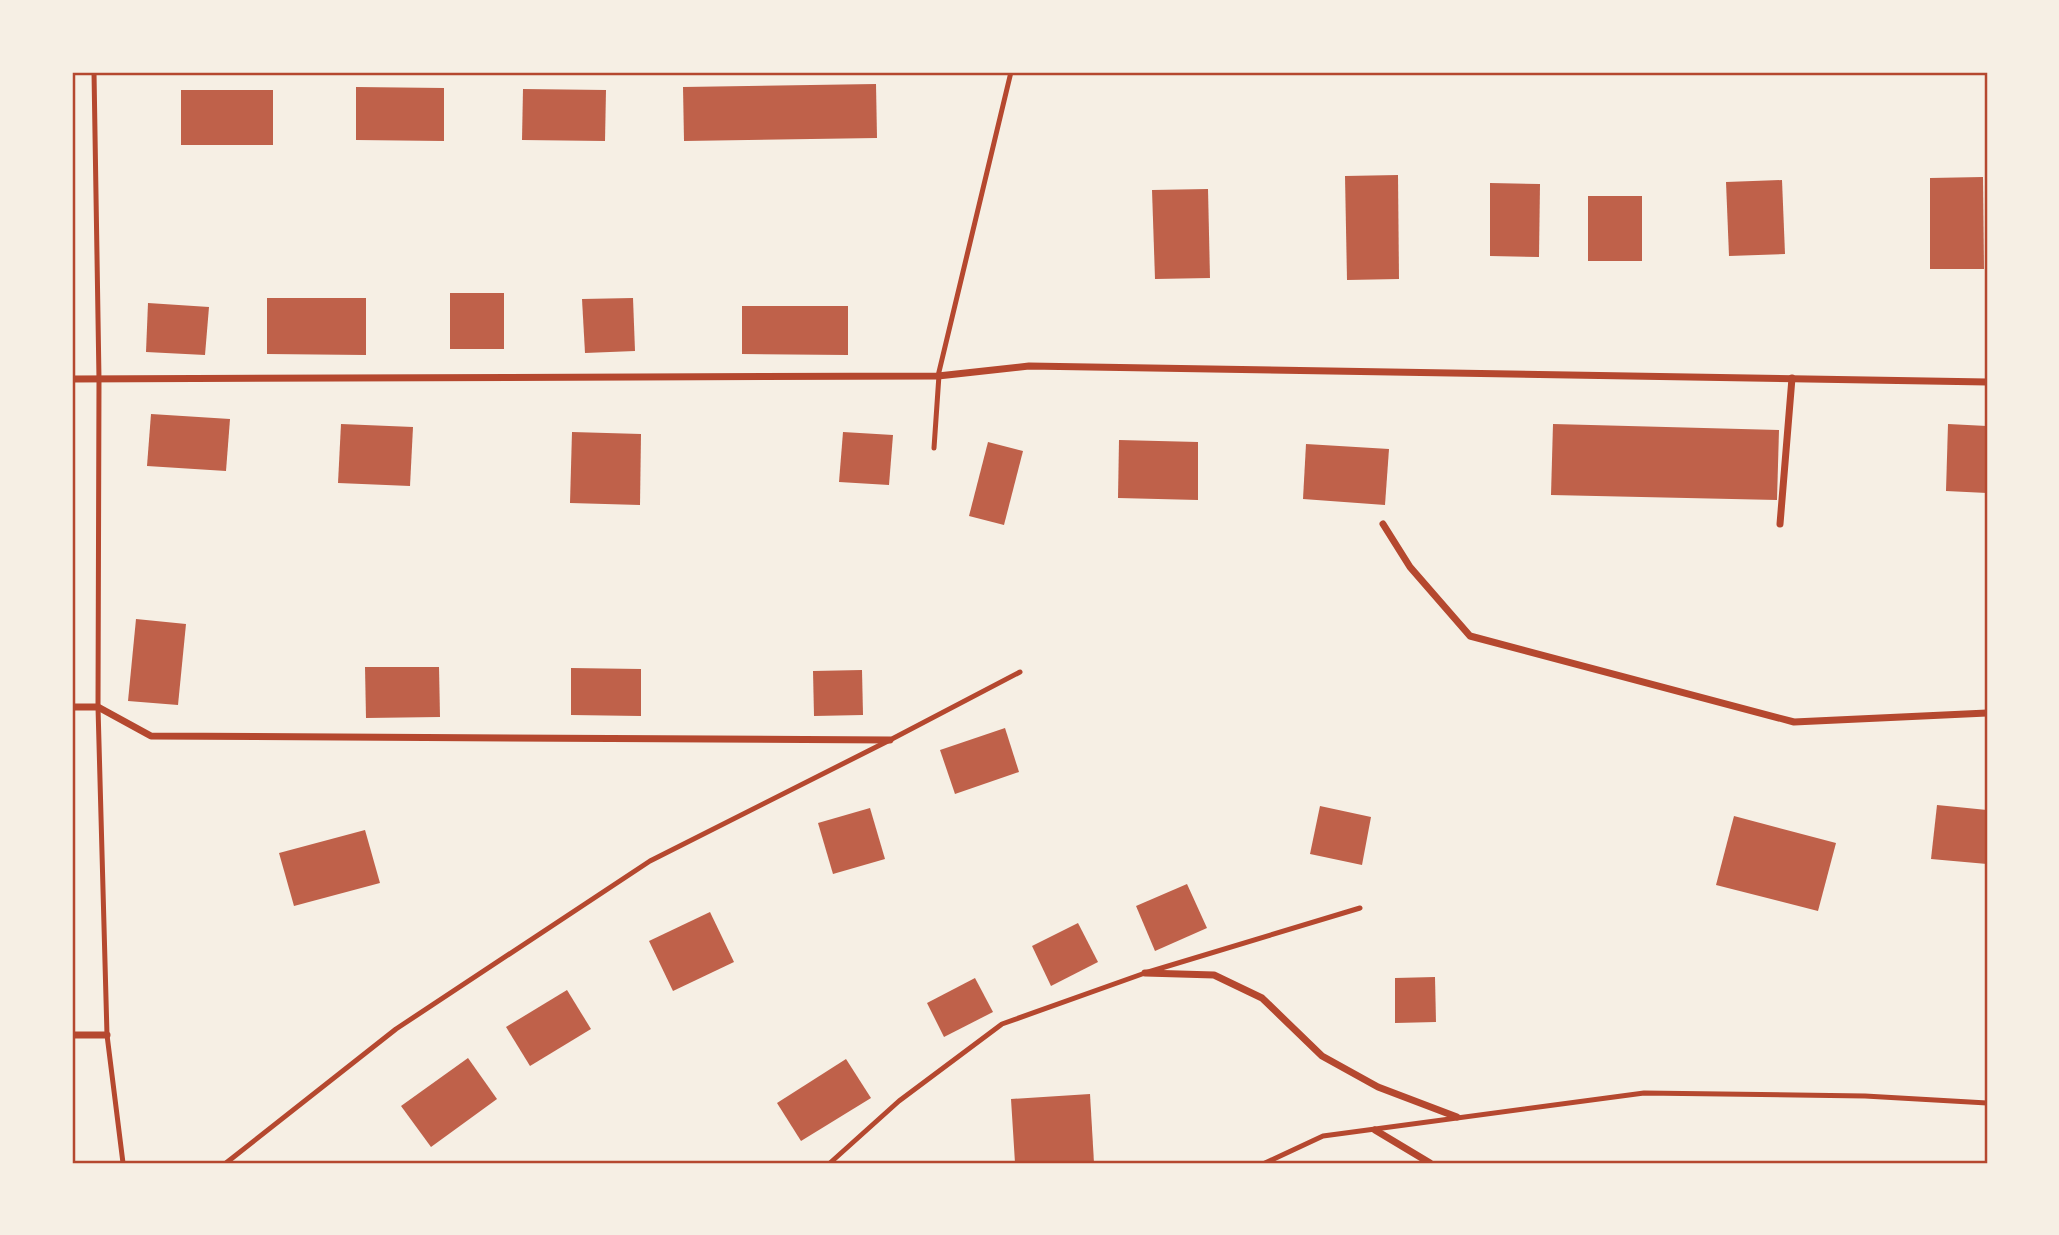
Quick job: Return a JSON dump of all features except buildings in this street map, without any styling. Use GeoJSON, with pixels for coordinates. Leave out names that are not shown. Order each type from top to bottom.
{"type":"FeatureCollection","features":[{"type":"Feature","properties":{"kind":"street"},"geometry":{"type":"LineString","coordinates":[[72,379],[939,373],[1028,366],[1987,382]]}},
{"type":"Feature","properties":{"kind":"street"},"geometry":{"type":"LineString","coordinates":[[1780,524],[1793,378]]}},
{"type":"Feature","properties":{"kind":"street"},"geometry":{"type":"LineString","coordinates":[[1383,524],[1410,567],[1470,636],[1794,722],[1987,713]]}},
{"type":"Feature","properties":{"kind":"street"},"geometry":{"type":"LineString","coordinates":[[72,707],[98,707],[151,736],[890,740]]}},
{"type":"Feature","properties":{"kind":"street"},"geometry":{"type":"LineString","coordinates":[[1145,973],[1214,975],[1262,999],[1322,1056],[1378,1087],[1457,1117]]}},
{"type":"Feature","properties":{"kind":"street"},"geometry":{"type":"LineString","coordinates":[[72,1035],[107,1035]]}},
{"type":"Feature","properties":{"kind":"street"},"geometry":{"type":"LineString","coordinates":[[1375,1130],[1430,1163]]}},
{"type":"Feature","properties":{"kind":"lane"},"geometry":{"type":"LineString","coordinates":[[94,72],[99,379],[98,707],[107,1035],[123,1163]]}},
{"type":"Feature","properties":{"kind":"lane"},"geometry":{"type":"LineString","coordinates":[[934,448],[939,373],[1012,72]]}},
{"type":"Feature","properties":{"kind":"lane"},"geometry":{"type":"LineString","coordinates":[[226,1163],[396,1029],[650,861],[1020,672]]}},
{"type":"Feature","properties":{"kind":"lane"},"geometry":{"type":"LineString","coordinates":[[830,1163],[899,1101],[1002,1024],[1145,973],[1360,908]]}},
{"type":"Feature","properties":{"kind":"lane"},"geometry":{"type":"LineString","coordinates":[[1265,1163],[1323,1136],[1644,1093],[1865,1096],[1987,1103]]}}]}
